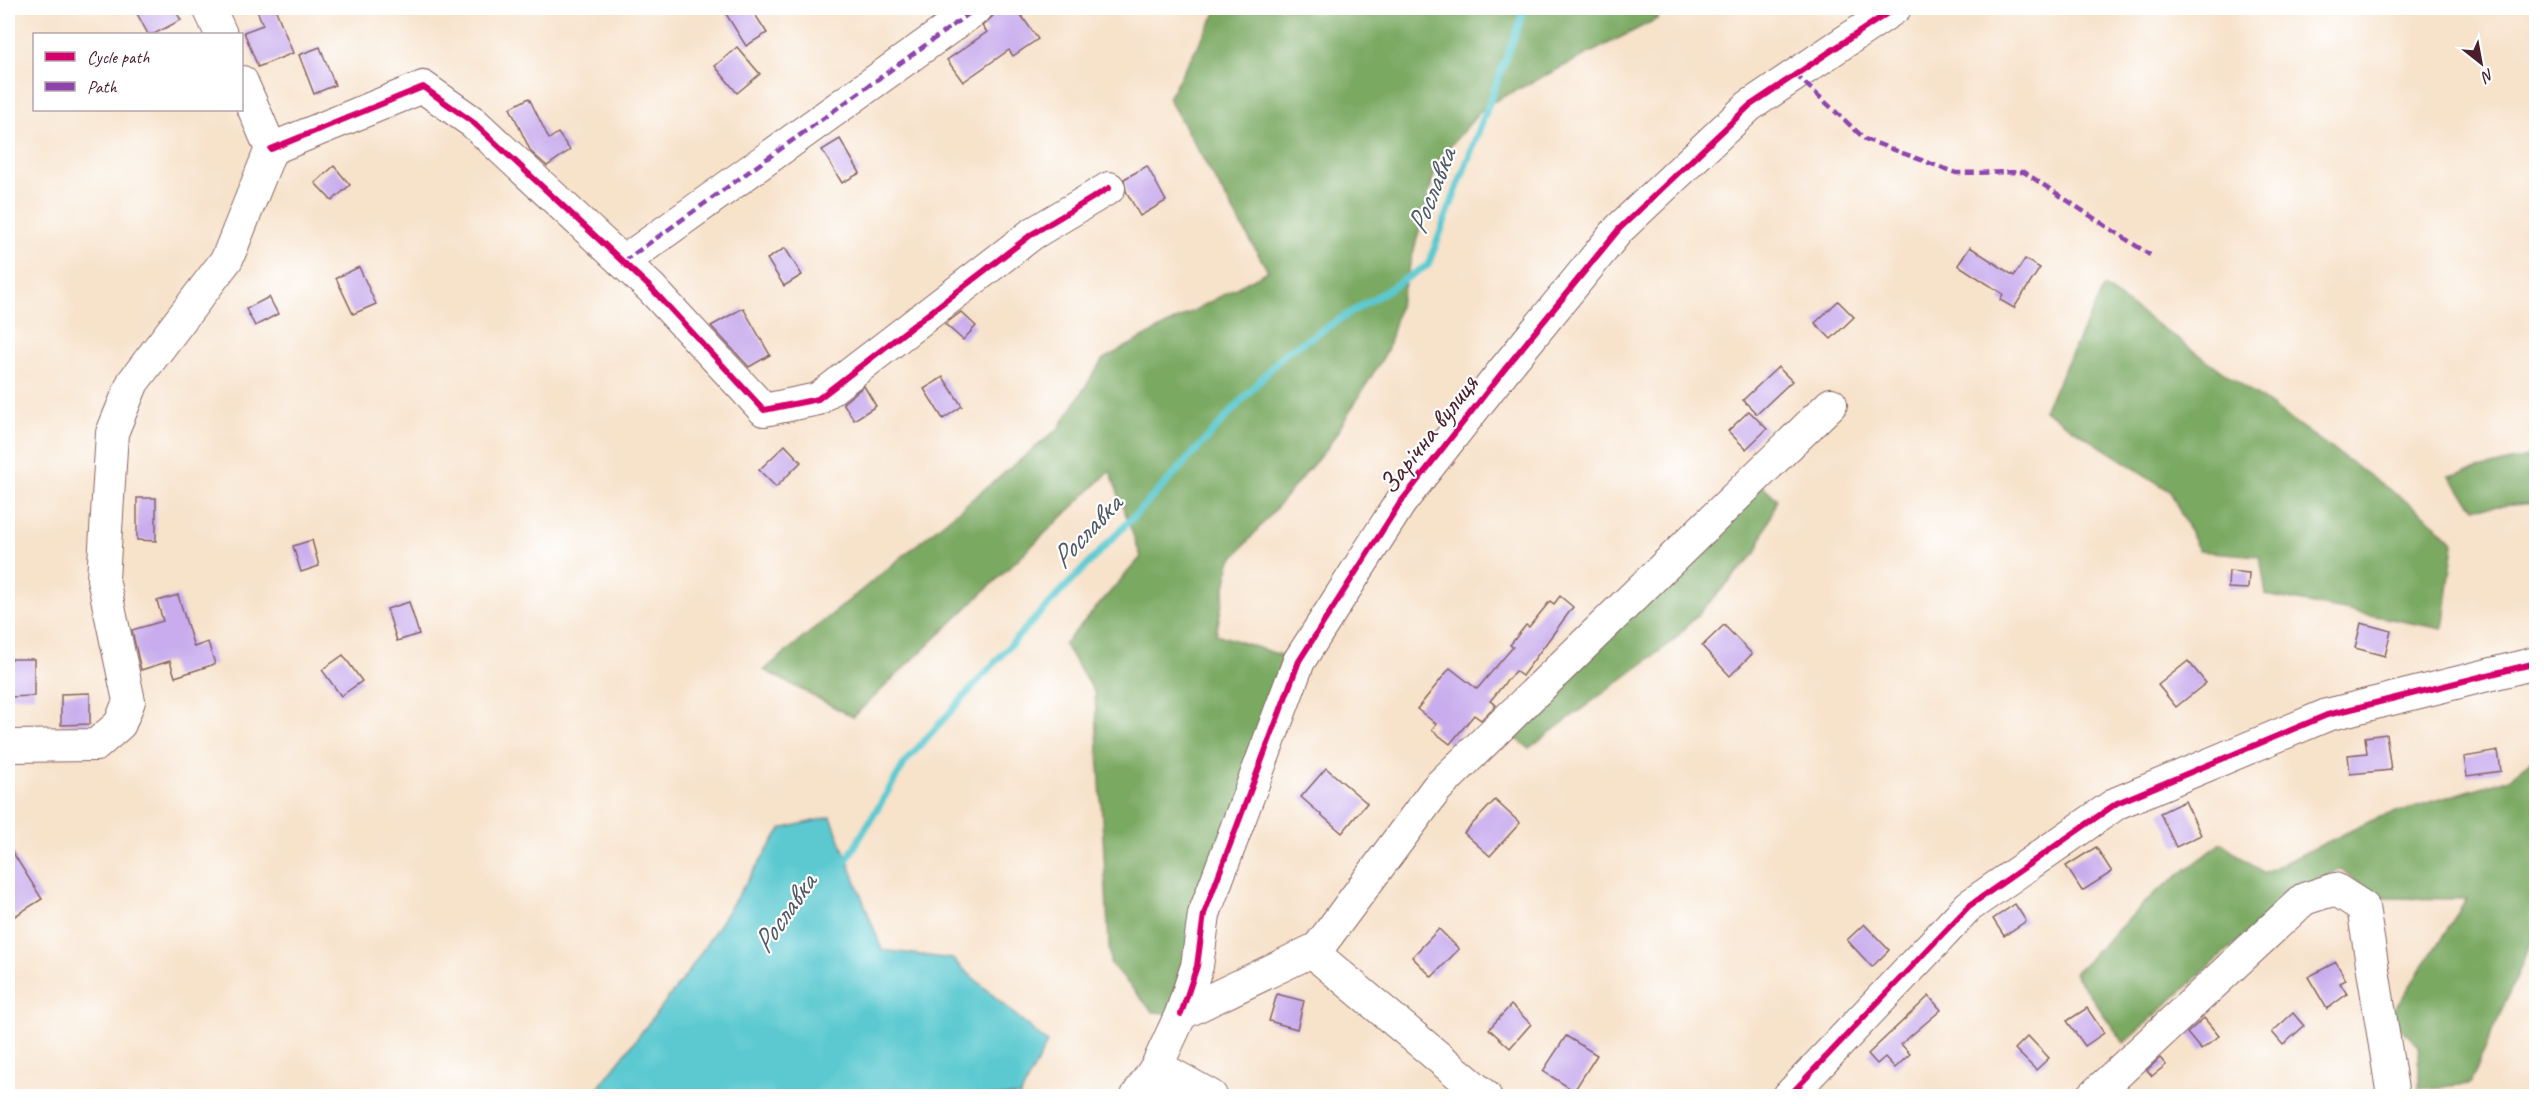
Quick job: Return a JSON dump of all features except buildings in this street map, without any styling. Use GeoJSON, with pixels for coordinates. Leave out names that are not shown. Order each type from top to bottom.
{"type":"FeatureCollection","features":[{"type":"Feature","properties":{"kind":"street"},"geometry":{"type":"LineString","coordinates":[[209,8],[220,33]]}},
{"type":"Feature","properties":{"kind":"street"},"geometry":{"type":"LineString","coordinates":[[623,262],[977,8]]}},
{"type":"Feature","properties":{"kind":"street","name":"Зарічна вулиця"},"geometry":{"type":"LineString","coordinates":[[1137,1096],[1156,1066],[1181,1014],[1197,966],[1204,914],[1299,661],[1400,503],[1619,229],[1749,106],[1895,8]]}},
{"type":"Feature","properties":{"kind":"street"},"geometry":{"type":"LineString","coordinates":[[8,746],[96,745],[120,724],[129,701],[103,579],[112,433],[133,382],[227,259],[271,149],[243,84]]}},
{"type":"Feature","properties":{"kind":"street"},"geometry":{"type":"LineString","coordinates":[[271,149],[423,87],[474,123],[652,289],[764,410],[818,399],[1032,234],[1109,188]]}},
{"type":"Feature","properties":{"kind":"street"},"geometry":{"type":"LineString","coordinates":[[1181,1014],[1318,948],[1437,788],[1831,404]]}},
{"type":"Feature","properties":{"kind":"street"},"geometry":{"type":"LineString","coordinates":[[1789,1096],[1969,906],[2117,803],[2327,715],[2536,663]]}},
{"type":"Feature","properties":{"kind":"street"},"geometry":{"type":"LineString","coordinates":[[2093,1096],[2304,899],[2335,889],[2363,907],[2393,1096]]}},
{"type":"Feature","properties":{"kind":"street"},"geometry":{"type":"LineString","coordinates":[[1318,948],[1323,961],[1485,1096]]}},
{"type":"Feature","properties":{"kind":"street"},"geometry":{"type":"LineString","coordinates":[[1156,1066],[1211,1096]]}},
{"type":"Feature","properties":{"kind":"green space"},"geometry":{"type":"Polygon","coordinates":[[[1219,8],[1659,8],[1657,19],[1485,106],[1438,160],[1387,351],[1328,447],[1230,562],[1216,634],[1299,661],[1181,1014],[1153,1012],[1110,963],[1095,693],[1064,644],[1141,557],[1110,471],[853,717],[764,670],[1059,428],[1103,359],[1268,271],[1168,98],[1219,8]]]}},
{"type":"Feature","properties":{"kind":"green space"},"geometry":{"type":"Polygon","coordinates":[[[2104,287],[2428,517],[2454,543],[2443,629],[2266,595],[2260,556],[2199,551],[2170,491],[2044,410],[2104,287]]]}},
{"type":"Feature","properties":{"kind":"green space"},"geometry":{"type":"Polygon","coordinates":[[[2536,455],[2536,503],[2475,508],[2449,476],[2536,455]]]}},
{"type":"Feature","properties":{"kind":"green space"},"geometry":{"type":"Polygon","coordinates":[[[1762,485],[1777,499],[1756,553],[1672,642],[1529,748],[1509,733],[1762,485]]]}},
{"type":"Feature","properties":{"kind":"green space"},"geometry":{"type":"Polygon","coordinates":[[[2536,757],[2536,932],[2470,1084],[2419,1089],[2419,1046],[2389,1018],[2467,899],[2375,898],[2341,869],[2294,891],[2124,1043],[2074,973],[2155,893],[2222,843],[2263,873],[2377,818],[2508,779],[2536,757]]]}},
{"type":"Feature","properties":{"kind":"water"},"geometry":{"type":"Polygon","coordinates":[[[831,817],[882,950],[952,959],[1047,1043],[1020,1096],[592,1096],[687,974],[781,829],[831,817]]]}},
{"type":"Feature","properties":{"kind":"waterway","name":"Рославка"},"geometry":{"type":"LineString","coordinates":[[843,866],[906,761],[1025,629],[1167,482],[1285,353],[1428,265],[1525,8]]}},
{"type":"Feature","properties":{"kind":"marked path"},"geometry":{"type":"LineString","coordinates":[[623,262],[977,8]]}},
{"type":"Feature","properties":{"kind":"marked path"},"geometry":{"type":"LineString","coordinates":[[1795,74],[1865,139],[1956,173],[2024,172],[2150,255]]}},
{"type":"Feature","properties":{"kind":"cycle path"},"geometry":{"type":"LineString","coordinates":[[1181,1014],[1197,966],[1204,914],[1299,661],[1400,503],[1619,229],[1749,106],[1895,8]]}},
{"type":"Feature","properties":{"kind":"cycle path"},"geometry":{"type":"LineString","coordinates":[[271,149],[423,87],[474,123],[652,289],[764,410],[818,399],[1032,234],[1109,188]]}},
{"type":"Feature","properties":{"kind":"cycle path"},"geometry":{"type":"LineString","coordinates":[[1789,1096],[1969,906],[2117,803],[2327,715],[2536,663]]}}]}
